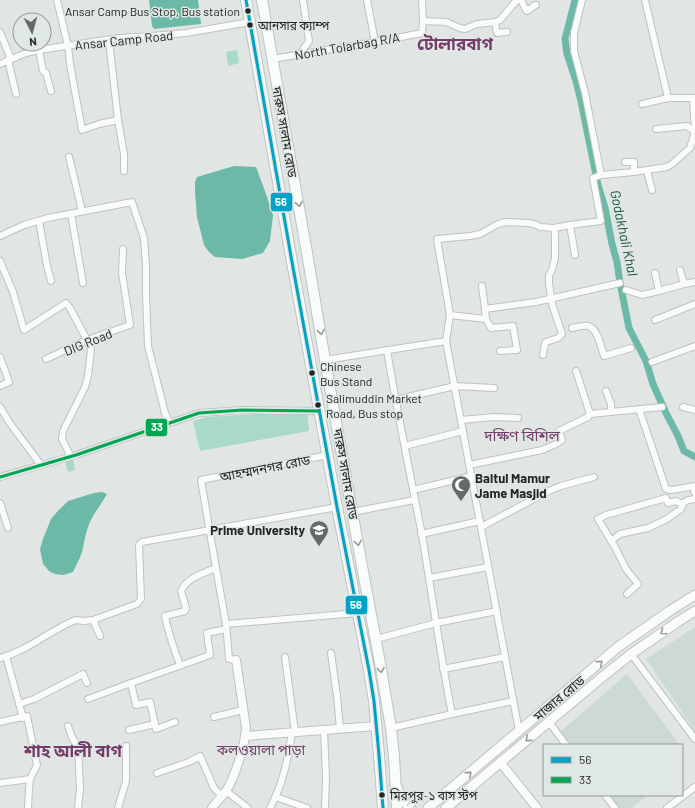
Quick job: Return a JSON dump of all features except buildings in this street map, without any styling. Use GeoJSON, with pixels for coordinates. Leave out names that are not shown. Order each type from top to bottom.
{"type":"FeatureCollection","features":[{"type":"Feature","properties":{"kind":"main road","name":"দারুস সালাম রোড"},"geometry":{"type":"LineString","coordinates":[[246,0],[319,411],[371,685],[382,782],[383,808]]}},
{"type":"Feature","properties":{"kind":"main road","name":"দারুস সালাম রোড"},"geometry":{"type":"LineString","coordinates":[[262,0],[325,360],[376,638],[391,728],[397,808]]}},
{"type":"Feature","properties":{"kind":"main road"},"geometry":{"type":"LineString","coordinates":[[338,511],[352,508]]}},
{"type":"Feature","properties":{"kind":"main road","name":"মাজার রোড"},"geometry":{"type":"LineString","coordinates":[[429,808],[618,647],[695,594]]}},
{"type":"Feature","properties":{"kind":"main road"},"geometry":{"type":"LineString","coordinates":[[671,610],[679,621]]}},
{"type":"Feature","properties":{"kind":"main road","name":"মাজার রোড"},"geometry":{"type":"LineString","coordinates":[[446,808],[601,678],[632,654],[695,610]]}},
{"type":"Feature","properties":{"kind":"main road"},"geometry":{"type":"LineString","coordinates":[[493,753],[500,762]]}},
{"type":"Feature","properties":{"kind":"main road"},"geometry":{"type":"LineString","coordinates":[[396,782],[402,800],[411,806]]}},
{"type":"Feature","properties":{"kind":"street"},"geometry":{"type":"LineString","coordinates":[[57,0],[68,46],[82,130],[99,124],[118,120]]}},
{"type":"Feature","properties":{"kind":"street"},"geometry":{"type":"LineString","coordinates":[[299,55],[310,41],[303,0]]}},
{"type":"Feature","properties":{"kind":"street"},"geometry":{"type":"LineString","coordinates":[[367,0],[375,42]]}},
{"type":"Feature","properties":{"kind":"street"},"geometry":{"type":"LineString","coordinates":[[422,0],[423,21],[446,22],[465,29],[477,24],[500,20],[516,1],[521,0],[527,11],[536,5]]}},
{"type":"Feature","properties":{"kind":"street"},"geometry":{"type":"LineString","coordinates":[[582,0],[574,33],[574,51],[583,86],[600,175]]}},
{"type":"Feature","properties":{"kind":"street"},"geometry":{"type":"LineString","coordinates":[[644,0],[668,98]]}},
{"type":"Feature","properties":{"kind":"street","name":"North Tolarbag R/A"},"geometry":{"type":"LineString","coordinates":[[272,59],[422,33],[423,21]]}},
{"type":"Feature","properties":{"kind":"street","name":"Ansar Camp Road"},"geometry":{"type":"LineString","coordinates":[[52,48],[119,38],[186,33],[250,22]]}},
{"type":"Feature","properties":{"kind":"street"},"geometry":{"type":"LineString","coordinates":[[495,22],[497,33],[507,32]]}},
{"type":"Feature","properties":{"kind":"street"},"geometry":{"type":"LineString","coordinates":[[0,32],[10,60],[16,94]]}},
{"type":"Feature","properties":{"kind":"street"},"geometry":{"type":"LineString","coordinates":[[109,40],[118,120],[124,154],[124,171]]}},
{"type":"Feature","properties":{"kind":"street","name":"Ansar Camp Road"},"geometry":{"type":"LineString","coordinates":[[0,64],[30,52]]}},
{"type":"Feature","properties":{"kind":"street"},"geometry":{"type":"LineString","coordinates":[[39,52],[43,71],[46,73],[51,91]]}},
{"type":"Feature","properties":{"kind":"street"},"geometry":{"type":"LineString","coordinates":[[519,731],[446,341],[450,315],[437,239],[480,234],[498,224],[505,222],[529,223],[540,227],[554,228],[602,221],[593,178],[600,175],[647,171],[667,167],[690,148],[695,132],[694,98],[668,98],[642,104]]}},
{"type":"Feature","properties":{"kind":"street"},"geometry":{"type":"LineString","coordinates":[[656,129],[687,126],[695,132]]}},
{"type":"Feature","properties":{"kind":"street"},"geometry":{"type":"LineString","coordinates":[[69,157],[82,211]]}},
{"type":"Feature","properties":{"kind":"street"},"geometry":{"type":"LineString","coordinates":[[624,162],[634,162],[634,172]]}},
{"type":"Feature","properties":{"kind":"street"},"geometry":{"type":"LineString","coordinates":[[647,171],[652,190]]}},
{"type":"Feature","properties":{"kind":"street"},"geometry":{"type":"LineString","coordinates":[[0,236],[24,225],[48,218],[132,202],[144,238],[148,346],[165,413],[169,422]]}},
{"type":"Feature","properties":{"kind":"street"},"geometry":{"type":"LineString","coordinates":[[71,214],[83,283]]}},
{"type":"Feature","properties":{"kind":"street"},"geometry":{"type":"LineString","coordinates":[[39,221],[51,281]]}},
{"type":"Feature","properties":{"kind":"street"},"geometry":{"type":"LineString","coordinates":[[570,225],[575,255]]}},
{"type":"Feature","properties":{"kind":"street"},"geometry":{"type":"LineString","coordinates":[[543,355],[546,342],[558,338],[562,334],[550,299],[549,275],[555,258],[554,228]]}},
{"type":"Feature","properties":{"kind":"street","name":"DIG Road"},"geometry":{"type":"LineString","coordinates":[[46,359],[88,340],[130,325],[122,273],[123,249]]}},
{"type":"Feature","properties":{"kind":"street"},"geometry":{"type":"LineString","coordinates":[[0,261],[13,292],[24,330],[66,303],[88,340],[91,349],[88,376],[85,387],[63,431],[62,439],[71,457]]}},
{"type":"Feature","properties":{"kind":"street"},"geometry":{"type":"LineString","coordinates":[[680,270],[684,284]]}},
{"type":"Feature","properties":{"kind":"street"},"geometry":{"type":"LineString","coordinates":[[655,273],[659,291]]}},
{"type":"Feature","properties":{"kind":"street"},"geometry":{"type":"LineString","coordinates":[[626,290],[642,295],[695,282]]}},
{"type":"Feature","properties":{"kind":"street"},"geometry":{"type":"LineString","coordinates":[[485,309],[536,302],[620,283]]}},
{"type":"Feature","properties":{"kind":"street"},"geometry":{"type":"LineString","coordinates":[[482,286],[486,320],[491,328],[514,326],[517,350],[500,351]]}},
{"type":"Feature","properties":{"kind":"street"},"geometry":{"type":"LineString","coordinates":[[655,320],[695,304]]}},
{"type":"Feature","properties":{"kind":"street"},"geometry":{"type":"LineString","coordinates":[[450,315],[486,320]]}},
{"type":"Feature","properties":{"kind":"street"},"geometry":{"type":"LineString","coordinates":[[572,328],[586,325],[591,327],[597,334],[604,356],[631,348]]}},
{"type":"Feature","properties":{"kind":"street"},"geometry":{"type":"LineString","coordinates":[[325,360],[446,341]]}},
{"type":"Feature","properties":{"kind":"street"},"geometry":{"type":"LineString","coordinates":[[652,362],[695,346]]}},
{"type":"Feature","properties":{"kind":"street"},"geometry":{"type":"LineString","coordinates":[[387,350],[429,578],[443,668],[452,714]]}},
{"type":"Feature","properties":{"kind":"street"},"geometry":{"type":"LineString","coordinates":[[0,357],[10,382],[0,386]]}},
{"type":"Feature","properties":{"kind":"street"},"geometry":{"type":"LineString","coordinates":[[576,371],[590,414]]}},
{"type":"Feature","properties":{"kind":"street"},"geometry":{"type":"LineString","coordinates":[[395,400],[455,386],[494,388]]}},
{"type":"Feature","properties":{"kind":"street"},"geometry":{"type":"LineString","coordinates":[[606,391],[611,412]]}},
{"type":"Feature","properties":{"kind":"street"},"geometry":{"type":"LineString","coordinates":[[0,407],[9,422],[41,465]]}},
{"type":"Feature","properties":{"kind":"street"},"geometry":{"type":"LineString","coordinates":[[470,465],[542,450],[562,440],[559,431],[588,417],[590,414],[662,407]]}},
{"type":"Feature","properties":{"kind":"street"},"geometry":{"type":"LineString","coordinates":[[683,408],[695,410]]}},
{"type":"Feature","properties":{"kind":"street"},"geometry":{"type":"LineString","coordinates":[[639,409],[666,489],[672,490],[695,486]]}},
{"type":"Feature","properties":{"kind":"street"},"geometry":{"type":"LineString","coordinates":[[0,477],[71,457],[169,422],[199,413],[243,410],[319,411]]}},
{"type":"Feature","properties":{"kind":"street"},"geometry":{"type":"LineString","coordinates":[[461,420],[494,417],[518,418]]}},
{"type":"Feature","properties":{"kind":"street"},"geometry":{"type":"LineString","coordinates":[[405,446],[463,432]]}},
{"type":"Feature","properties":{"kind":"street","name":"আহম্মদনগর রোড"},"geometry":{"type":"LineString","coordinates":[[210,530],[202,480],[328,455]]}},
{"type":"Feature","properties":{"kind":"street"},"geometry":{"type":"LineString","coordinates":[[413,490],[472,476]]}},
{"type":"Feature","properties":{"kind":"street"},"geometry":{"type":"LineString","coordinates":[[421,534],[480,524],[561,486],[594,477]]}},
{"type":"Feature","properties":{"kind":"street"},"geometry":{"type":"LineString","coordinates":[[627,594],[638,584],[626,569],[598,519],[606,515],[666,498],[668,503],[676,501],[683,503],[695,498]]}},
{"type":"Feature","properties":{"kind":"street"},"geometry":{"type":"LineString","coordinates":[[352,508],[414,500]]}},
{"type":"Feature","properties":{"kind":"street"},"geometry":{"type":"LineString","coordinates":[[0,503],[8,528]]}},
{"type":"Feature","properties":{"kind":"street"},"geometry":{"type":"LineString","coordinates":[[611,541],[620,534],[648,528],[665,520],[681,509],[683,503]]}},
{"type":"Feature","properties":{"kind":"street"},"geometry":{"type":"LineString","coordinates":[[22,718],[19,704],[3,657],[23,649],[73,621],[93,620],[137,604],[141,596],[139,545],[142,542],[210,530],[338,511]]}},
{"type":"Feature","properties":{"kind":"street"},"geometry":{"type":"LineString","coordinates":[[210,530],[226,626],[229,659],[236,660],[246,728],[237,766],[224,793],[212,808]]}},
{"type":"Feature","properties":{"kind":"street"},"geometry":{"type":"LineString","coordinates":[[429,578],[488,567]]}},
{"type":"Feature","properties":{"kind":"street"},"geometry":{"type":"LineString","coordinates":[[180,665],[172,646],[165,616],[185,611],[186,608],[181,591],[183,587],[195,576],[216,568]]}},
{"type":"Feature","properties":{"kind":"street"},"geometry":{"type":"LineString","coordinates":[[376,638],[436,623],[497,611]]}},
{"type":"Feature","properties":{"kind":"street"},"geometry":{"type":"LineString","coordinates":[[88,699],[210,655],[207,633],[226,626],[358,614]]}},
{"type":"Feature","properties":{"kind":"street"},"geometry":{"type":"LineString","coordinates":[[93,620],[100,636]]}},
{"type":"Feature","properties":{"kind":"street"},"geometry":{"type":"LineString","coordinates":[[330,653],[337,696],[340,728]]}},
{"type":"Feature","properties":{"kind":"street"},"geometry":{"type":"LineString","coordinates":[[632,654],[695,739]]}},
{"type":"Feature","properties":{"kind":"street"},"geometry":{"type":"LineString","coordinates":[[270,808],[276,797],[284,773],[293,732],[285,657]]}},
{"type":"Feature","properties":{"kind":"street"},"geometry":{"type":"LineString","coordinates":[[443,668],[505,657]]}},
{"type":"Feature","properties":{"kind":"street"},"geometry":{"type":"LineString","coordinates":[[19,704],[40,696],[83,674],[87,683]]}},
{"type":"Feature","properties":{"kind":"street"},"geometry":{"type":"LineString","coordinates":[[131,683],[136,704],[150,702],[156,729],[175,722]]}},
{"type":"Feature","properties":{"kind":"street"},"geometry":{"type":"LineString","coordinates":[[391,728],[513,701]]}},
{"type":"Feature","properties":{"kind":"street"},"geometry":{"type":"LineString","coordinates":[[214,717],[243,710]]}},
{"type":"Feature","properties":{"kind":"street"},"geometry":{"type":"LineString","coordinates":[[0,722],[27,716],[34,757],[37,765],[30,779],[28,808]]}},
{"type":"Feature","properties":{"kind":"street"},"geometry":{"type":"LineString","coordinates":[[549,722],[565,744]]}},
{"type":"Feature","properties":{"kind":"street"},"geometry":{"type":"LineString","coordinates":[[129,730],[155,724]]}},
{"type":"Feature","properties":{"kind":"street"},"geometry":{"type":"LineString","coordinates":[[68,726],[78,748],[80,789],[78,808]]}},
{"type":"Feature","properties":{"kind":"street"},"geometry":{"type":"LineString","coordinates":[[245,736],[376,726]]}},
{"type":"Feature","properties":{"kind":"street"},"geometry":{"type":"LineString","coordinates":[[324,730],[326,777],[325,808]]}},
{"type":"Feature","properties":{"kind":"street"},"geometry":{"type":"LineString","coordinates":[[118,808],[126,781],[126,746]]}},
{"type":"Feature","properties":{"kind":"street"},"geometry":{"type":"LineString","coordinates":[[157,773],[189,762],[200,756],[214,788],[248,808]]}},
{"type":"Feature","properties":{"kind":"street"},"geometry":{"type":"LineString","coordinates":[[500,762],[537,808]]}},
{"type":"Feature","properties":{"kind":"street"},"geometry":{"type":"LineString","coordinates":[[0,783],[30,779]]}},
{"type":"Feature","properties":{"kind":"street"},"geometry":{"type":"LineString","coordinates":[[667,808],[695,787]]}},
{"type":"Feature","properties":{"kind":"street"},"geometry":{"type":"LineString","coordinates":[[606,796],[615,808]]}},
{"type":"Feature","properties":{"kind":"street"},"geometry":{"type":"LineString","coordinates":[[276,797],[307,808]]}},
{"type":"Feature","properties":{"kind":"shaded area"},"geometry":{"type":"Polygon","coordinates":[[[149,0],[198,0],[201,24],[154,29],[152,26],[149,0]]]}},
{"type":"Feature","properties":{"kind":"shaded area"},"geometry":{"type":"Polygon","coordinates":[[[237,50],[239,63],[228,66],[226,52],[237,50]]]}},
{"type":"Feature","properties":{"kind":"shaded area"},"geometry":{"type":"Polygon","coordinates":[[[234,166],[256,167],[273,215],[270,241],[263,253],[242,259],[215,257],[209,252],[204,245],[197,217],[195,182],[197,177],[234,166]]]}},
{"type":"Feature","properties":{"kind":"shaded area"},"geometry":{"type":"Polygon","coordinates":[[[307,411],[309,431],[200,451],[193,421],[207,417],[307,411]]]}},
{"type":"Feature","properties":{"kind":"shaded area"},"geometry":{"type":"Polygon","coordinates":[[[73,459],[75,470],[68,472],[65,461],[73,459]]]}},
{"type":"Feature","properties":{"kind":"shaded area"},"geometry":{"type":"Polygon","coordinates":[[[102,492],[107,494],[90,523],[81,555],[73,572],[63,575],[55,574],[49,571],[43,564],[40,549],[51,519],[68,501],[102,492]]]}},
{"type":"Feature","properties":{"kind":"shaded area"},"geometry":{"type":"Polygon","coordinates":[[[695,627],[695,731],[646,659],[695,627]]]}},
{"type":"Feature","properties":{"kind":"shaded area"},"geometry":{"type":"Polygon","coordinates":[[[627,674],[679,744],[569,744],[560,732],[627,674]]]}},
{"type":"Feature","properties":{"kind":"shaded area"},"geometry":{"type":"Polygon","coordinates":[[[608,796],[646,796],[632,808],[617,808],[608,796]]]}},
{"type":"Feature","properties":{"kind":"waterway","name":"Godakhali Khal"},"geometry":{"type":"LineString","coordinates":[[575,0],[565,39],[567,54],[581,101],[598,185],[605,208],[617,262],[629,328],[646,361],[653,384],[684,451],[695,457]]}},
{"type":"Feature","properties":{"kind":"transit line","name":"56"},"geometry":{"type":"LineString","coordinates":[[246,0],[292,262],[337,507],[369,670],[374,701],[383,808]]}},
{"type":"Feature","properties":{"kind":"transit line","name":"33"},"geometry":{"type":"LineString","coordinates":[[0,477],[76,455],[199,413],[243,410],[319,411]]}},
{"type":"Feature","properties":{"kind":"place","name":"Ansar Camp Bus Stop, Bus station"},"geometry":{"type":"Point","coordinates":[248,11]}},
{"type":"Feature","properties":{"kind":"place","name":"আনসার ক্যাম্প"},"geometry":{"type":"Point","coordinates":[250,25]}},
{"type":"Feature","properties":{"kind":"place","name":"Chinese Bus Stand"},"geometry":{"type":"Point","coordinates":[312,373]}},
{"type":"Feature","properties":{"kind":"place","name":"Salimuddin Market Road, Bus stop"},"geometry":{"type":"Point","coordinates":[318,405]}},
{"type":"Feature","properties":{"kind":"place","name":"Baitul Mamur Jame Masjid"},"geometry":{"type":"Point","coordinates":[461,502]}},
{"type":"Feature","properties":{"kind":"place","name":"Prime University"},"geometry":{"type":"Point","coordinates":[319,547]}},
{"type":"Feature","properties":{"kind":"place","name":"মিরপুর-১ বাস স্টপ"},"geometry":{"type":"Point","coordinates":[382,795]}},
{"type":"Feature","properties":{"kind":"district","name":"টোলারবাগ"},"geometry":{"type":"Point","coordinates":[455,44]}},
{"type":"Feature","properties":{"kind":"district","name":"দক্ষিণ বিশিল"},"geometry":{"type":"Point","coordinates":[522,436]}},
{"type":"Feature","properties":{"kind":"district","name":"কলওয়ালা পাড়া"},"geometry":{"type":"Point","coordinates":[261,750]}},
{"type":"Feature","properties":{"kind":"district","name":"শাহ আলী বাগ"},"geometry":{"type":"Point","coordinates":[73,751]}}]}
